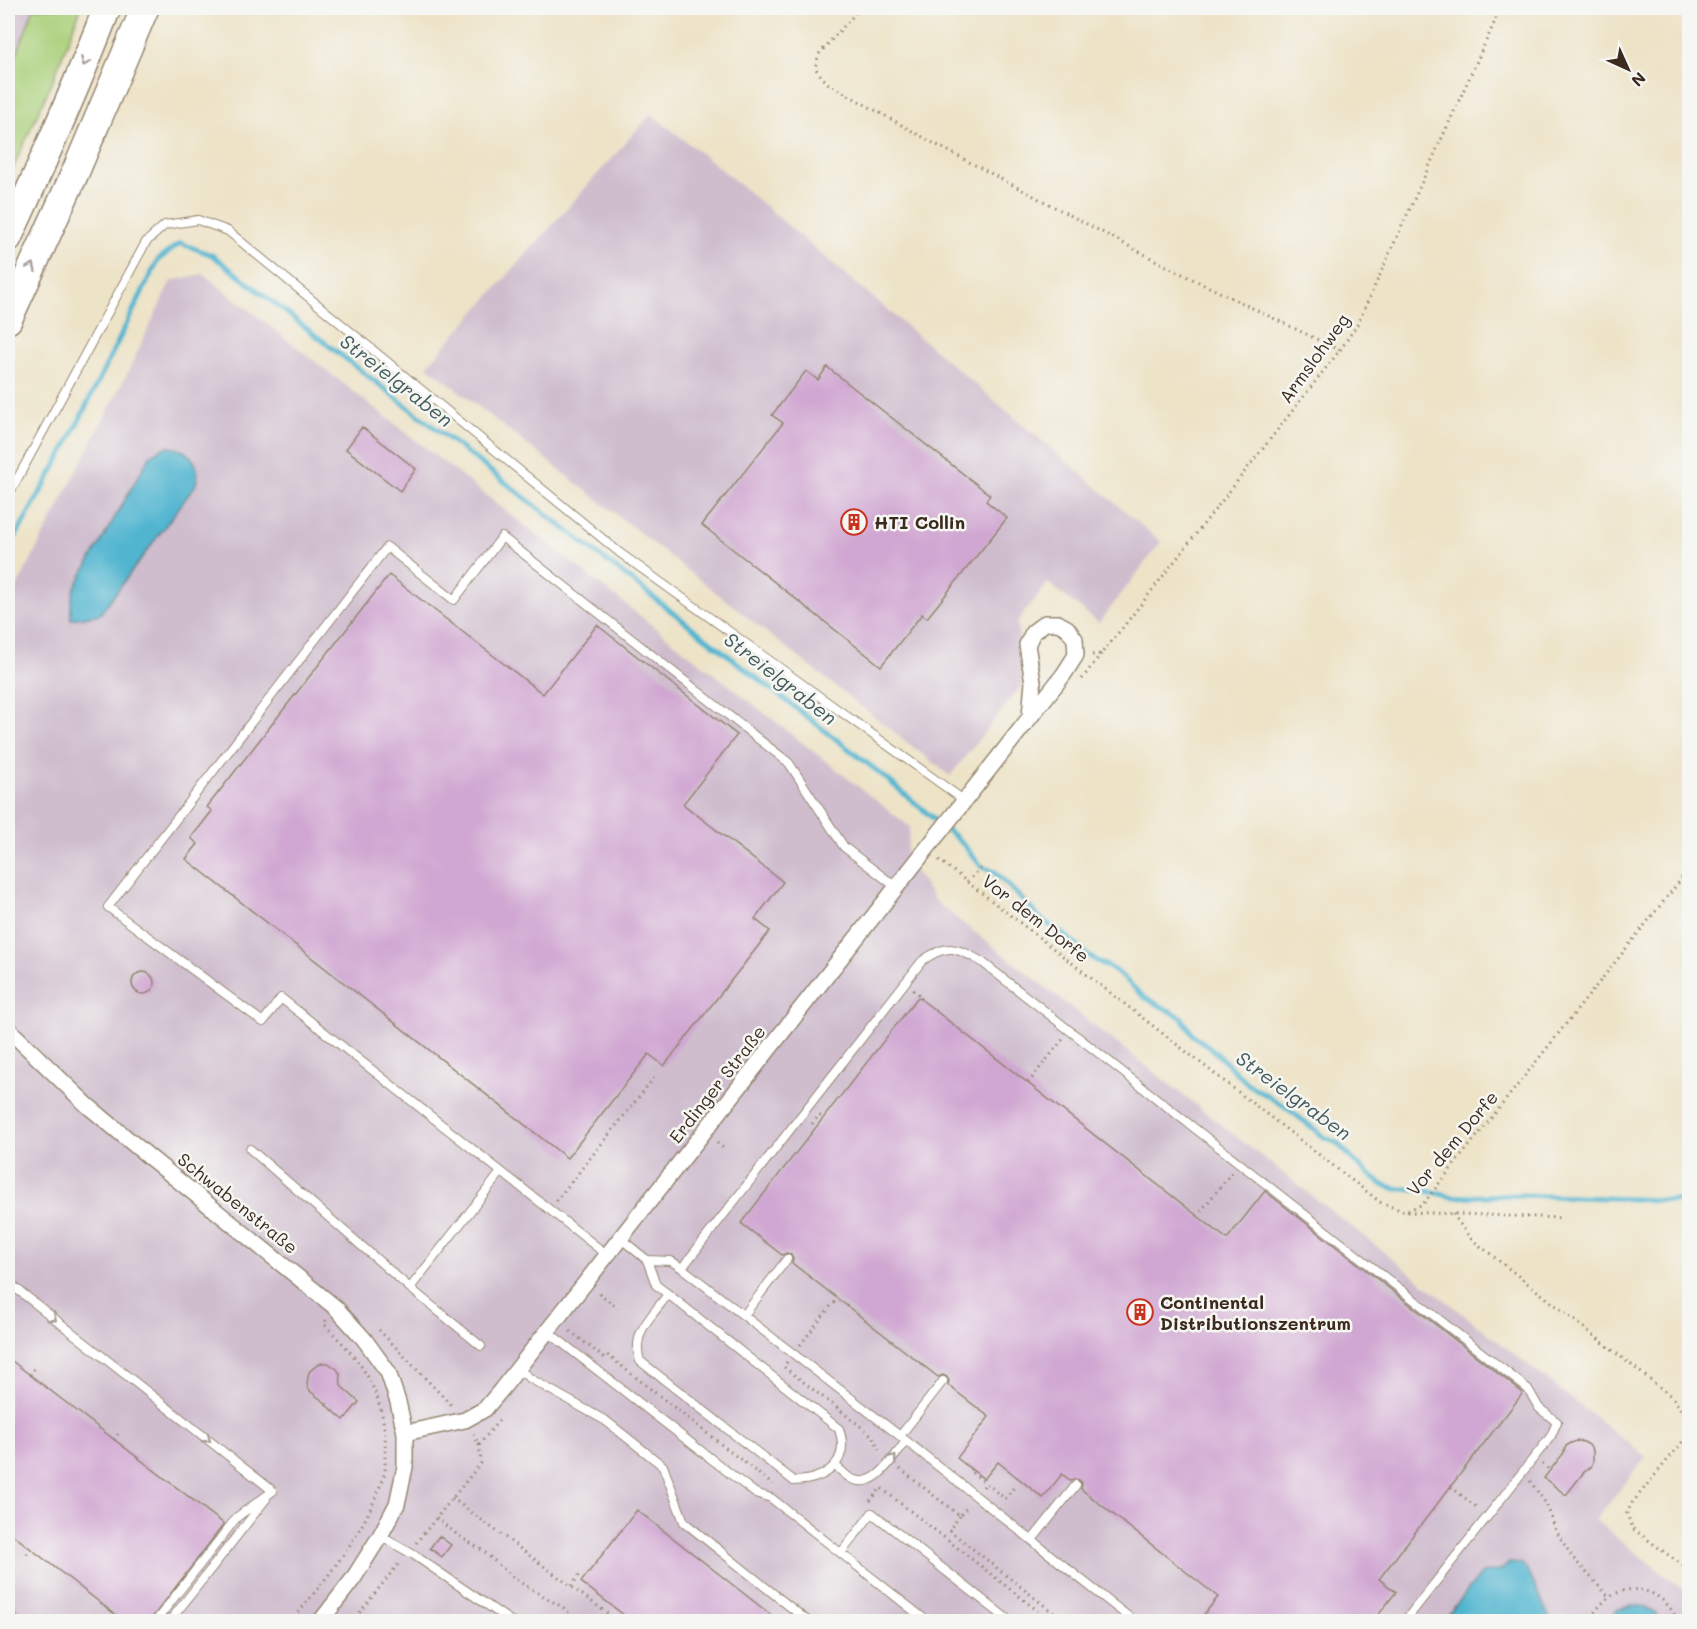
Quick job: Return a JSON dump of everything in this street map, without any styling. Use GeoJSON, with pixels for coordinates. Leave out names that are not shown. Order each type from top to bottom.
{"type":"FeatureCollection","features":[{"type":"Feature","properties":{"kind":"highway"},"geometry":{"type":"LineString","coordinates":[[8,238],[45,157],[107,8]]}},
{"type":"Feature","properties":{"kind":"highway"},"geometry":{"type":"LineString","coordinates":[[8,320],[75,173],[145,8]]}},
{"type":"Feature","properties":{"kind":"street"},"geometry":{"type":"LineString","coordinates":[[1030,716],[1033,682],[1027,645],[1033,632],[1045,623],[1058,623],[1067,628],[1075,639],[1076,655]]}},
{"type":"Feature","properties":{"kind":"street","name":"Erdinger Straße"},"geometry":{"type":"LineString","coordinates":[[405,1433],[465,1420],[485,1409],[965,801],[1064,674],[1076,655]]}},
{"type":"Feature","properties":{"kind":"street","name":"Schwabenstraße"},"geometry":{"type":"LineString","coordinates":[[8,1029],[113,1127],[336,1308],[364,1339],[388,1372],[405,1433],[405,1467],[397,1504],[353,1579],[320,1622]]}},
{"type":"Feature","properties":{"kind":"lane"},"geometry":{"type":"LineString","coordinates":[[8,496],[146,242],[165,225],[198,220],[228,231],[620,553],[965,801]]}},
{"type":"Feature","properties":{"kind":"lane"},"geometry":{"type":"LineString","coordinates":[[607,1255],[281,998],[263,1022],[108,908],[387,547],[454,600],[502,537],[789,763],[844,847],[896,887]]}},
{"type":"Feature","properties":{"kind":"lane"},"geometry":{"type":"LineString","coordinates":[[682,1268],[922,961],[935,951],[950,948],[964,952],[982,962],[1528,1389],[1539,1408],[1557,1422],[1551,1436],[1404,1622]]}},
{"type":"Feature","properties":{"kind":"lane"},"geometry":{"type":"LineString","coordinates":[[250,1149],[410,1288],[481,1346]]}},
{"type":"Feature","properties":{"kind":"lane"},"geometry":{"type":"LineString","coordinates":[[410,1288],[501,1172]]}},
{"type":"Feature","properties":{"kind":"lane"},"geometry":{"type":"LineString","coordinates":[[620,1238],[647,1260],[656,1284],[839,1428],[843,1441],[841,1454],[835,1466],[824,1475],[794,1481],[640,1361],[636,1349],[639,1334],[668,1294]]}},
{"type":"Feature","properties":{"kind":"lane"},"geometry":{"type":"LineString","coordinates":[[744,1315],[787,1259]]}},
{"type":"Feature","properties":{"kind":"lane"},"geometry":{"type":"LineString","coordinates":[[647,1260],[670,1261],[682,1268],[1135,1622]]}},
{"type":"Feature","properties":{"kind":"lane"},"geometry":{"type":"LineString","coordinates":[[8,1282],[273,1491]]}},
{"type":"Feature","properties":{"kind":"lane"},"geometry":{"type":"LineString","coordinates":[[547,1331],[755,1493],[771,1498],[928,1622]]}},
{"type":"Feature","properties":{"kind":"lane"},"geometry":{"type":"LineString","coordinates":[[518,1369],[531,1379],[606,1421],[663,1466],[684,1521],[809,1622]]}},
{"type":"Feature","properties":{"kind":"lane"},"geometry":{"type":"LineString","coordinates":[[835,1466],[851,1479],[864,1482],[876,1478],[943,1381]]}},
{"type":"Feature","properties":{"kind":"lane"},"geometry":{"type":"LineString","coordinates":[[1032,1540],[1076,1485]]}},
{"type":"Feature","properties":{"kind":"lane"},"geometry":{"type":"LineString","coordinates":[[155,1622],[237,1517],[273,1491]]}},
{"type":"Feature","properties":{"kind":"lane"},"geometry":{"type":"LineString","coordinates":[[168,1622],[273,1491]]}},
{"type":"Feature","properties":{"kind":"lane"},"geometry":{"type":"LineString","coordinates":[[841,1553],[872,1513],[1011,1622]]}},
{"type":"Feature","properties":{"kind":"lane"},"geometry":{"type":"LineString","coordinates":[[380,1536],[409,1552],[512,1622]]}},
{"type":"Feature","properties":{"kind":"lane"},"geometry":{"type":"LineString","coordinates":[[8,1606],[15,1622]]}},
{"type":"Feature","properties":{"kind":"path"},"geometry":{"type":"LineString","coordinates":[[860,8],[819,54],[815,68],[826,83],[935,144],[1174,270],[1340,350]]}},
{"type":"Feature","properties":{"kind":"path","name":"Armslohweg"},"geometry":{"type":"LineString","coordinates":[[1076,655],[1101,654],[1340,350],[1357,325],[1501,8]]}},
{"type":"Feature","properties":{"kind":"path","name":"Vor dem Dorfe"},"geometry":{"type":"LineString","coordinates":[[928,846],[967,882],[1380,1202],[1405,1212],[1423,1204],[1689,868]]}},
{"type":"Feature","properties":{"kind":"path"},"geometry":{"type":"LineString","coordinates":[[967,882],[982,867]]}},
{"type":"Feature","properties":{"kind":"path"},"geometry":{"type":"LineString","coordinates":[[1028,1083],[1069,1030]]}},
{"type":"Feature","properties":{"kind":"path"},"geometry":{"type":"LineString","coordinates":[[549,1210],[654,1077]]}},
{"type":"Feature","properties":{"kind":"path"},"geometry":{"type":"LineString","coordinates":[[812,1124],[819,1115],[823,1118]]}},
{"type":"Feature","properties":{"kind":"path"},"geometry":{"type":"LineString","coordinates":[[717,1143],[726,1150]]}},
{"type":"Feature","properties":{"kind":"path"},"geometry":{"type":"LineString","coordinates":[[1197,1216],[1238,1163]]}},
{"type":"Feature","properties":{"kind":"path"},"geometry":{"type":"LineString","coordinates":[[1405,1212],[1562,1218]]}},
{"type":"Feature","properties":{"kind":"path"},"geometry":{"type":"LineString","coordinates":[[1453,1214],[1470,1238],[1672,1397],[1684,1414],[1687,1428],[1684,1440],[1632,1503],[1627,1513],[1632,1528],[1689,1571]]}},
{"type":"Feature","properties":{"kind":"path"},"geometry":{"type":"LineString","coordinates":[[599,1293],[618,1308]]}},
{"type":"Feature","properties":{"kind":"path"},"geometry":{"type":"LineString","coordinates":[[833,1303],[840,1301]]}},
{"type":"Feature","properties":{"kind":"path"},"geometry":{"type":"LineString","coordinates":[[291,1622],[328,1577],[353,1541],[370,1509],[384,1474],[386,1437],[375,1391],[363,1369],[324,1324],[336,1308]]}},
{"type":"Feature","properties":{"kind":"path"},"geometry":{"type":"LineString","coordinates":[[30,1375],[34,1369]]}},
{"type":"Feature","properties":{"kind":"path"},"geometry":{"type":"LineString","coordinates":[[352,1622],[481,1463],[479,1445],[465,1420]]}},
{"type":"Feature","properties":{"kind":"path"},"geometry":{"type":"LineString","coordinates":[[114,1440],[118,1434]]}},
{"type":"Feature","properties":{"kind":"path"},"geometry":{"type":"LineString","coordinates":[[971,1469],[969,1470],[986,1483]]}},
{"type":"Feature","properties":{"kind":"path"},"geometry":{"type":"LineString","coordinates":[[1522,1472],[1547,1505],[1563,1544],[1609,1597]]}},
{"type":"Feature","properties":{"kind":"path"},"geometry":{"type":"LineString","coordinates":[[1451,1487],[1488,1516]]}},
{"type":"Feature","properties":{"kind":"path"},"geometry":{"type":"LineString","coordinates":[[452,1498],[619,1622]]}},
{"type":"Feature","properties":{"kind":"path"},"geometry":{"type":"LineString","coordinates":[[944,1537],[960,1516]]}},
{"type":"Feature","properties":{"kind":"path"},"geometry":{"type":"LineString","coordinates":[[436,1518],[459,1536],[483,1550],[516,1580],[564,1608],[579,1622]]}},
{"type":"Feature","properties":{"kind":"path"},"geometry":{"type":"LineString","coordinates":[[949,1530],[1065,1622]]}},
{"type":"Feature","properties":{"kind":"path"},"geometry":{"type":"LineString","coordinates":[[27,1554],[31,1550]]}},
{"type":"Feature","properties":{"kind":"path"},"geometry":{"type":"LineString","coordinates":[[571,1586],[581,1573]]}},
{"type":"Feature","properties":{"kind":"path"},"geometry":{"type":"LineString","coordinates":[[1587,1622],[1609,1597],[1625,1590],[1646,1591],[1664,1600],[1671,1608],[1677,1622]]}},
{"type":"Feature","properties":{"kind":"shaded area"},"geometry":{"type":"Polygon","coordinates":[[[8,8],[34,8],[8,78],[8,8]]]}},
{"type":"Feature","properties":{"kind":"shaded area"},"geometry":{"type":"Polygon","coordinates":[[[651,114],[726,173],[1161,542],[1099,623],[1048,583],[1017,622],[1025,681],[950,776],[427,366],[651,114]]]}},
{"type":"Feature","properties":{"kind":"shaded area"},"geometry":{"type":"Polygon","coordinates":[[[203,274],[910,827],[906,858],[936,902],[1646,1457],[1595,1520],[1690,1595],[1689,1622],[8,1622],[8,604],[126,376],[171,281],[203,274]]]}},
{"type":"Feature","properties":{"kind":"green space"},"geometry":{"type":"Polygon","coordinates":[[[34,8],[81,8],[53,80],[8,179],[8,78],[34,8]]]}},
{"type":"Feature","properties":{"kind":"water"},"geometry":{"type":"Polygon","coordinates":[[[170,447],[184,452],[193,460],[197,472],[195,486],[100,614],[71,619],[74,589],[150,456],[163,448],[170,447]]]}},
{"type":"Feature","properties":{"kind":"water"},"geometry":{"type":"Polygon","coordinates":[[[1509,1563],[1520,1564],[1527,1569],[1551,1621],[1443,1621],[1482,1573],[1500,1571],[1509,1563]]]}},
{"type":"Feature","properties":{"kind":"water"},"geometry":{"type":"Polygon","coordinates":[[[1632,1605],[1649,1609],[1661,1621],[1606,1621],[1617,1610],[1632,1605]]]}},
{"type":"Feature","properties":{"kind":"building","name":"HTI Collin"},"geometry":{"type":"Polygon","coordinates":[[[827,367],[990,495],[986,501],[1007,518],[927,618],[922,614],[881,666],[702,525],[783,423],[772,415],[806,371],[818,380],[827,367]]]}},
{"type":"Feature","properties":{"kind":"building"},"geometry":{"type":"Polygon","coordinates":[[[362,427],[416,469],[400,491],[346,449],[362,427]]]}},
{"type":"Feature","properties":{"kind":"building"},"geometry":{"type":"Polygon","coordinates":[[[389,575],[543,694],[597,625],[737,735],[683,804],[783,882],[755,919],[770,931],[664,1066],[649,1054],[567,1158],[186,859],[198,844],[191,838],[212,811],[207,807],[389,575]]]}},
{"type":"Feature","properties":{"kind":"building"},"geometry":{"type":"Polygon","coordinates":[[[143,972],[151,975],[154,983],[151,991],[143,994],[135,991],[132,983],[135,975],[143,972]]]}},
{"type":"Feature","properties":{"kind":"building","name":"Continental Distributionszentrum"},"geometry":{"type":"Polygon","coordinates":[[[918,997],[1227,1239],[1265,1191],[1523,1393],[1379,1579],[1396,1592],[1373,1622],[1198,1622],[1218,1597],[1081,1489],[1082,1483],[1079,1480],[1071,1481],[1062,1474],[1043,1498],[998,1462],[984,1479],[957,1458],[989,1417],[948,1385],[947,1377],[943,1375],[938,1377],[792,1263],[791,1255],[787,1253],[782,1255],[741,1223],[918,997]]]}},
{"type":"Feature","properties":{"kind":"building"},"geometry":{"type":"Polygon","coordinates":[[[8,1358],[224,1524],[149,1622],[125,1622],[8,1531],[8,1358]]]}},
{"type":"Feature","properties":{"kind":"building"},"geometry":{"type":"Polygon","coordinates":[[[322,1363],[328,1363],[337,1369],[341,1386],[359,1402],[344,1420],[308,1388],[309,1372],[322,1363]]]}},
{"type":"Feature","properties":{"kind":"building"},"geometry":{"type":"Polygon","coordinates":[[[1577,1441],[1584,1442],[1593,1450],[1593,1462],[1566,1495],[1544,1478],[1563,1454],[1566,1446],[1577,1441]]]}},
{"type":"Feature","properties":{"kind":"building"},"geometry":{"type":"Polygon","coordinates":[[[637,1510],[780,1622],[633,1622],[581,1582],[637,1510]]]}},
{"type":"Feature","properties":{"kind":"building"},"geometry":{"type":"Polygon","coordinates":[[[439,1536],[451,1545],[442,1557],[430,1548],[439,1536]]]}},
{"type":"Feature","properties":{"kind":"waterway","name":"Streielgraben"},"geometry":{"type":"LineString","coordinates":[[8,550],[66,447],[158,260],[180,243],[212,255],[881,774],[961,842],[982,867],[995,872],[1042,920],[1066,936],[1088,956],[1116,971],[1144,997],[1181,1017],[1193,1035],[1212,1049],[1248,1084],[1286,1107],[1324,1137],[1337,1143],[1381,1184],[1397,1189],[1418,1189],[1453,1197],[1521,1195],[1690,1201]]}},
{"type":"Feature","properties":{"kind":"place","name":"HTI Collin"},"geometry":{"type":"Point","coordinates":[854,522]}},
{"type":"Feature","properties":{"kind":"place","name":"Continental Distributionszentrum"},"geometry":{"type":"Point","coordinates":[1140,1312]}}]}
